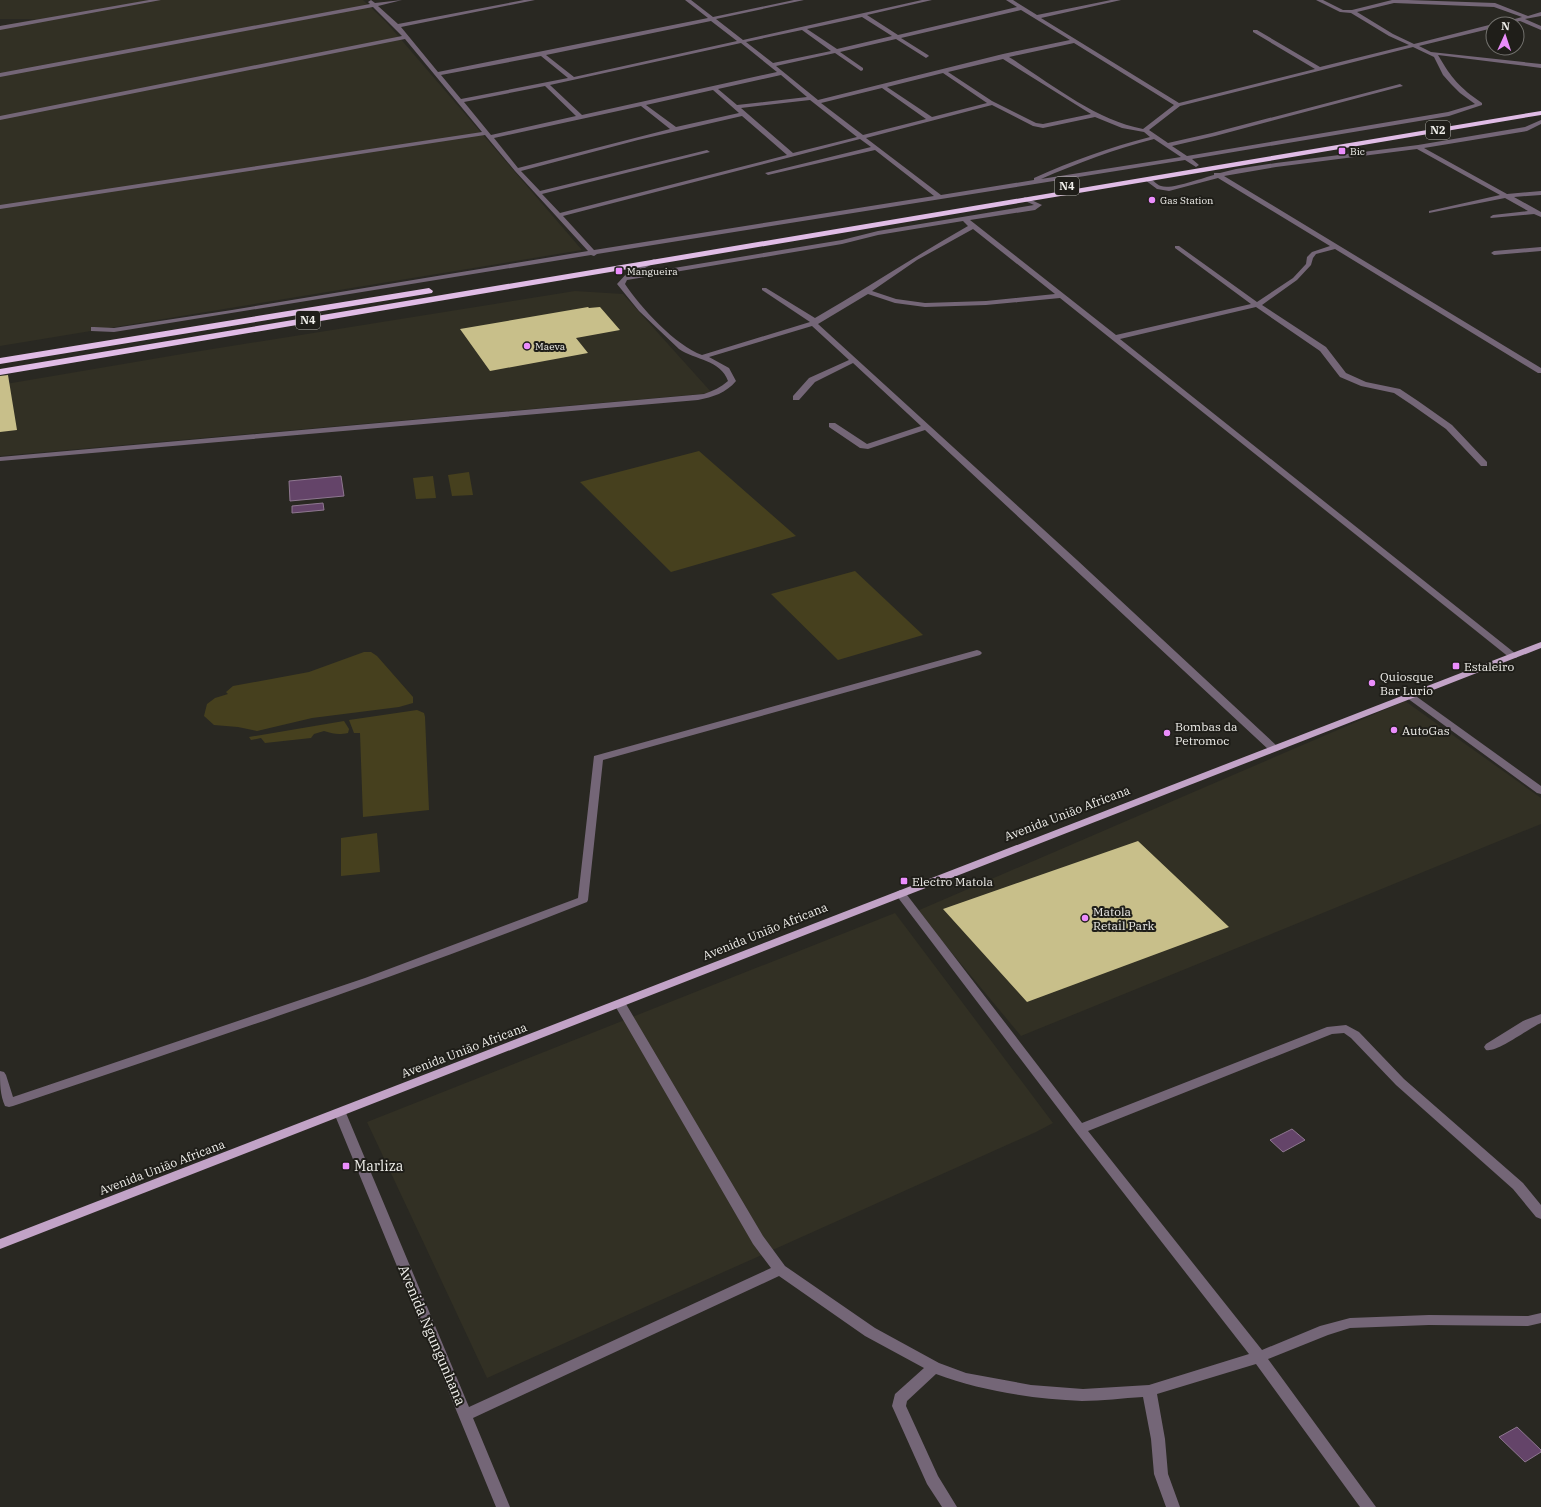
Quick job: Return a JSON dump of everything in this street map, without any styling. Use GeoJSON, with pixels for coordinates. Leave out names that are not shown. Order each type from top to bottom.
{"type":"FeatureCollection","features":[{"type":"Feature","properties":{"kind":"highway","name":"N4"},"geometry":{"type":"LineString","coordinates":[[0,361],[1541,108]]}},
{"type":"Feature","properties":{"kind":"highway","name":"N2"},"geometry":{"type":"LineString","coordinates":[[1335,148],[1541,113]]}},
{"type":"Feature","properties":{"kind":"highway","name":"N4"},"geometry":{"type":"LineString","coordinates":[[0,372],[654,261],[1025,199],[1210,170],[1335,148]]}},
{"type":"Feature","properties":{"kind":"main road","name":"Avenida União Africana"},"geometry":{"type":"LineString","coordinates":[[4,1241],[340,1113],[900,893],[1541,645]]}},
{"type":"Feature","properties":{"kind":"street"},"geometry":{"type":"LineString","coordinates":[[0,28],[158,0]]}},
{"type":"Feature","properties":{"kind":"street"},"geometry":{"type":"LineString","coordinates":[[0,75],[371,2],[399,0]]}},
{"type":"Feature","properties":{"kind":"street"},"geometry":{"type":"LineString","coordinates":[[397,26],[532,0]]}},
{"type":"Feature","properties":{"kind":"street"},"geometry":{"type":"LineString","coordinates":[[688,0],[940,197]]}},
{"type":"Feature","properties":{"kind":"street"},"geometry":{"type":"LineString","coordinates":[[437,74],[542,54],[801,0]]}},
{"type":"Feature","properties":{"kind":"street"},"geometry":{"type":"LineString","coordinates":[[461,101],[573,79],[929,0]]}},
{"type":"Feature","properties":{"kind":"street"},"geometry":{"type":"LineString","coordinates":[[1009,0],[1178,105]]}},
{"type":"Feature","properties":{"kind":"street"},"geometry":{"type":"LineString","coordinates":[[1037,17],[1118,0]]}},
{"type":"Feature","properties":{"kind":"street"},"geometry":{"type":"LineString","coordinates":[[1320,0],[1342,11],[1352,12],[1394,1],[1422,0],[1495,5],[1527,17],[1541,14]]}},
{"type":"Feature","properties":{"kind":"street"},"geometry":{"type":"LineString","coordinates":[[371,2],[397,26],[517,170],[560,215],[594,254]]}},
{"type":"Feature","properties":{"kind":"street"},"geometry":{"type":"LineString","coordinates":[[772,65],[837,52],[898,38],[953,23],[1022,8]]}},
{"type":"Feature","properties":{"kind":"street"},"geometry":{"type":"LineString","coordinates":[[94,329],[114,330],[594,254],[710,233],[1188,158],[1449,114],[1480,104],[1453,83],[1446,75],[1436,56],[1391,35],[1352,12]]}},
{"type":"Feature","properties":{"kind":"street"},"geometry":{"type":"LineString","coordinates":[[863,15],[926,56]]}},
{"type":"Feature","properties":{"kind":"street"},"geometry":{"type":"LineString","coordinates":[[1525,21],[1541,28]]}},
{"type":"Feature","properties":{"kind":"street"},"geometry":{"type":"LineString","coordinates":[[803,28],[861,69]]}},
{"type":"Feature","properties":{"kind":"street"},"geometry":{"type":"LineString","coordinates":[[1146,131],[1148,127],[1178,105],[1234,89],[1485,28]]}},
{"type":"Feature","properties":{"kind":"street"},"geometry":{"type":"LineString","coordinates":[[1255,31],[1318,68]]}},
{"type":"Feature","properties":{"kind":"street"},"geometry":{"type":"LineString","coordinates":[[0,118],[406,37]]}},
{"type":"Feature","properties":{"kind":"street"},"geometry":{"type":"LineString","coordinates":[[736,107],[814,100],[884,87],[1003,56],[1074,41]]}},
{"type":"Feature","properties":{"kind":"street"},"geometry":{"type":"LineString","coordinates":[[542,54],[573,79]]}},
{"type":"Feature","properties":{"kind":"street"},"geometry":{"type":"LineString","coordinates":[[1432,54],[1541,66]]}},
{"type":"Feature","properties":{"kind":"street"},"geometry":{"type":"LineString","coordinates":[[1003,56],[1096,115],[1124,127],[1146,131],[1188,158],[1196,165]]}},
{"type":"Feature","properties":{"kind":"street"},"geometry":{"type":"LineString","coordinates":[[945,72],[1029,123],[1040,126],[1096,115]]}},
{"type":"Feature","properties":{"kind":"street"},"geometry":{"type":"LineString","coordinates":[[0,207],[489,135],[580,118],[782,73]]}},
{"type":"Feature","properties":{"kind":"street"},"geometry":{"type":"LineString","coordinates":[[546,84],[580,118]]}},
{"type":"Feature","properties":{"kind":"street"},"geometry":{"type":"LineString","coordinates":[[1167,145],[1213,135],[1400,86]]}},
{"type":"Feature","properties":{"kind":"street"},"geometry":{"type":"LineString","coordinates":[[884,87],[930,119]]}},
{"type":"Feature","properties":{"kind":"street"},"geometry":{"type":"LineString","coordinates":[[714,88],[791,155]]}},
{"type":"Feature","properties":{"kind":"street"},"geometry":{"type":"LineString","coordinates":[[560,215],[716,176],[724,172],[994,103]]}},
{"type":"Feature","properties":{"kind":"street"},"geometry":{"type":"LineString","coordinates":[[642,104],[675,130]]}},
{"type":"Feature","properties":{"kind":"street"},"geometry":{"type":"LineString","coordinates":[[517,170],[743,114]]}},
{"type":"Feature","properties":{"kind":"street"},"geometry":{"type":"LineString","coordinates":[[1148,179],[1159,188],[1169,189],[1219,176],[1283,164],[1418,147],[1527,129],[1541,122]]}},
{"type":"Feature","properties":{"kind":"street"},"geometry":{"type":"LineString","coordinates":[[1009,186],[1040,177],[1061,167],[1116,147],[1156,137]]}},
{"type":"Feature","properties":{"kind":"street"},"geometry":{"type":"LineString","coordinates":[[1418,147],[1541,216]]}},
{"type":"Feature","properties":{"kind":"street"},"geometry":{"type":"LineString","coordinates":[[768,173],[877,148]]}},
{"type":"Feature","properties":{"kind":"street"},"geometry":{"type":"LineString","coordinates":[[538,193],[708,152]]}},
{"type":"Feature","properties":{"kind":"street"},"geometry":{"type":"LineString","coordinates":[[1210,170],[1334,247],[1541,371]]}},
{"type":"Feature","properties":{"kind":"street"},"geometry":{"type":"LineString","coordinates":[[1431,212],[1504,196],[1541,193]]}},
{"type":"Feature","properties":{"kind":"street"},"geometry":{"type":"LineString","coordinates":[[623,279],[836,243],[878,233],[1035,208],[1039,205],[1025,199]]}},
{"type":"Feature","properties":{"kind":"street"},"geometry":{"type":"LineString","coordinates":[[1493,217],[1534,212]]}},
{"type":"Feature","properties":{"kind":"street"},"geometry":{"type":"LineString","coordinates":[[964,219],[1113,338],[1207,409],[1513,656]]}},
{"type":"Feature","properties":{"kind":"street"},"geometry":{"type":"LineString","coordinates":[[702,358],[815,323],[915,259],[972,226]]}},
{"type":"Feature","properties":{"kind":"street"},"geometry":{"type":"LineString","coordinates":[[1177,247],[1257,305],[1323,349],[1343,375],[1364,384],[1397,391],[1449,427],[1484,464]]}},
{"type":"Feature","properties":{"kind":"street"},"geometry":{"type":"LineString","coordinates":[[1113,338],[1257,305],[1295,280],[1310,264],[1310,257],[1314,253],[1334,247]]}},
{"type":"Feature","properties":{"kind":"street"},"geometry":{"type":"LineString","coordinates":[[1494,253],[1541,249]]}},
{"type":"Feature","properties":{"kind":"street"},"geometry":{"type":"LineString","coordinates":[[0,458],[703,397],[725,388],[732,381],[731,374],[722,366],[687,351],[675,342],[623,289],[621,284],[623,279],[629,274],[654,261]]}},
{"type":"Feature","properties":{"kind":"street"},"geometry":{"type":"LineString","coordinates":[[764,289],[815,323],[852,361],[926,427],[1273,748]]}},
{"type":"Feature","properties":{"kind":"street"},"geometry":{"type":"LineString","coordinates":[[867,291],[895,301],[924,304],[986,303],[1060,296]]}},
{"type":"Feature","properties":{"kind":"street"},"geometry":{"type":"LineString","coordinates":[[796,398],[812,380],[852,361]]}},
{"type":"Feature","properties":{"kind":"street"},"geometry":{"type":"LineString","coordinates":[[832,425],[868,448],[926,427]]}},
{"type":"Feature","properties":{"kind":"street"},"geometry":{"type":"LineString","coordinates":[[0,1075],[9,1103],[376,977],[497,934],[582,900],[598,758],[977,653]]}},
{"type":"Feature","properties":{"kind":"street"},"geometry":{"type":"LineString","coordinates":[[1410,696],[1541,791]]}},
{"type":"Feature","properties":{"kind":"street"},"geometry":{"type":"LineString","coordinates":[[900,893],[1080,1129],[1259,1357],[1369,1507]]}},
{"type":"Feature","properties":{"kind":"street"},"geometry":{"type":"LineString","coordinates":[[620,1004],[758,1240],[780,1270],[870,1332],[934,1367],[965,1379],[1031,1392],[1083,1395],[1149,1392],[1259,1357],[1325,1330],[1350,1324],[1430,1320],[1528,1321],[1541,1318]]}},
{"type":"Feature","properties":{"kind":"street"},"geometry":{"type":"LineString","coordinates":[[1490,1047],[1527,1024],[1541,1018]]}},
{"type":"Feature","properties":{"kind":"street"},"geometry":{"type":"LineString","coordinates":[[1080,1129],[1331,1030],[1346,1029],[1355,1035],[1400,1082],[1518,1186],[1541,1214]]}},
{"type":"Feature","properties":{"kind":"street","name":"Avenida Ngungunhana"},"geometry":{"type":"LineString","coordinates":[[340,1113],[503,1507]]}},
{"type":"Feature","properties":{"kind":"street"},"geometry":{"type":"LineString","coordinates":[[466,1415],[780,1270]]}},
{"type":"Feature","properties":{"kind":"street"},"geometry":{"type":"LineString","coordinates":[[934,1367],[900,1398],[899,1406],[932,1480],[950,1507]]}},
{"type":"Feature","properties":{"kind":"street"},"geometry":{"type":"LineString","coordinates":[[1149,1392],[1158,1439],[1161,1474],[1173,1507]]}},
{"type":"Feature","properties":{"kind":"shaded area"},"geometry":{"type":"Polygon","coordinates":[[[0,0],[363,0],[386,22],[582,250],[0,346],[0,26],[36,19],[0,19],[0,0]]]}},
{"type":"Feature","properties":{"kind":"shaded area"},"geometry":{"type":"Polygon","coordinates":[[[575,291],[623,294],[712,393],[0,456],[0,385],[188,353],[575,291]]]}},
{"type":"Feature","properties":{"kind":"shaded area"},"geometry":{"type":"Polygon","coordinates":[[[699,451],[796,536],[671,572],[580,482],[699,451]]]}},
{"type":"Feature","properties":{"kind":"shaded area"},"geometry":{"type":"Polygon","coordinates":[[[469,472],[473,495],[452,496],[448,475],[469,472]]]}},
{"type":"Feature","properties":{"kind":"shaded area"},"geometry":{"type":"Polygon","coordinates":[[[341,476],[344,496],[290,501],[289,481],[341,476]]]}},
{"type":"Feature","properties":{"kind":"shaded area"},"geometry":{"type":"Polygon","coordinates":[[[433,476],[436,498],[416,499],[413,478],[433,476]]]}},
{"type":"Feature","properties":{"kind":"shaded area"},"geometry":{"type":"Polygon","coordinates":[[[323,503],[324,510],[292,513],[292,506],[323,503]]]}},
{"type":"Feature","properties":{"kind":"shaded area"},"geometry":{"type":"Polygon","coordinates":[[[855,571],[923,635],[838,660],[771,594],[855,571]]]}},
{"type":"Feature","properties":{"kind":"shaded area"},"geometry":{"type":"Polygon","coordinates":[[[364,652],[371,652],[377,656],[413,697],[413,703],[399,707],[312,718],[257,731],[238,727],[214,725],[204,716],[207,704],[215,698],[228,694],[226,692],[233,686],[309,672],[364,652]]]}},
{"type":"Feature","properties":{"kind":"shaded area"},"geometry":{"type":"Polygon","coordinates":[[[1405,701],[1541,798],[1541,824],[1021,1036],[917,911],[1405,701]]]}},
{"type":"Feature","properties":{"kind":"shaded area"},"geometry":{"type":"Polygon","coordinates":[[[417,710],[424,713],[425,717],[429,810],[363,817],[360,733],[354,733],[349,720],[417,710]]]}},
{"type":"Feature","properties":{"kind":"shaded area"},"geometry":{"type":"Polygon","coordinates":[[[344,721],[349,729],[348,733],[336,734],[324,731],[314,734],[311,738],[265,743],[261,738],[251,740],[249,737],[344,721]]]}},
{"type":"Feature","properties":{"kind":"shaded area"},"geometry":{"type":"Polygon","coordinates":[[[377,833],[380,872],[341,876],[341,838],[377,833]]]}},
{"type":"Feature","properties":{"kind":"shaded area"},"geometry":{"type":"Polygon","coordinates":[[[895,913],[1053,1123],[1036,1132],[487,1378],[367,1122],[895,913]]]}},
{"type":"Feature","properties":{"kind":"shaded area"},"geometry":{"type":"Polygon","coordinates":[[[1292,1129],[1305,1140],[1283,1152],[1270,1140],[1292,1129]]]}},
{"type":"Feature","properties":{"kind":"shaded area"},"geometry":{"type":"Polygon","coordinates":[[[1517,1427],[1541,1450],[1541,1452],[1525,1462],[1499,1437],[1517,1427]]]}},
{"type":"Feature","properties":{"kind":"building","name":"Maeva"},"geometry":{"type":"Polygon","coordinates":[[[588,307],[600,307],[620,330],[576,338],[588,353],[490,371],[460,329],[588,307]]]}},
{"type":"Feature","properties":{"kind":"building"},"geometry":{"type":"Polygon","coordinates":[[[8,375],[17,430],[0,432],[0,376],[8,375]]]}},
{"type":"Feature","properties":{"kind":"building","name":"Matola Retail Park"},"geometry":{"type":"Polygon","coordinates":[[[1138,841],[1229,927],[1027,1002],[943,909],[1138,841]]]}},
{"type":"Feature","properties":{"kind":"place","name":"Bic"},"geometry":{"type":"Point","coordinates":[1342,151]}},
{"type":"Feature","properties":{"kind":"place","name":"Gas Station"},"geometry":{"type":"Point","coordinates":[1152,200]}},
{"type":"Feature","properties":{"kind":"place","name":"Mangueira"},"geometry":{"type":"Point","coordinates":[619,271]}},
{"type":"Feature","properties":{"kind":"place","name":"Maeva"},"geometry":{"type":"Point","coordinates":[527,346]}},
{"type":"Feature","properties":{"kind":"place","name":"Estaleiro"},"geometry":{"type":"Point","coordinates":[1456,666]}},
{"type":"Feature","properties":{"kind":"place","name":"Quiosque Bar Lurio"},"geometry":{"type":"Point","coordinates":[1372,683]}},
{"type":"Feature","properties":{"kind":"place","name":"AutoGas"},"geometry":{"type":"Point","coordinates":[1394,730]}},
{"type":"Feature","properties":{"kind":"place","name":"Bombas da Petromoc"},"geometry":{"type":"Point","coordinates":[1167,733]}},
{"type":"Feature","properties":{"kind":"place","name":"Electro Matola"},"geometry":{"type":"Point","coordinates":[904,881]}},
{"type":"Feature","properties":{"kind":"place","name":"Matola Retail Park"},"geometry":{"type":"Point","coordinates":[1085,918]}},
{"type":"Feature","properties":{"kind":"place","name":"Marliza"},"geometry":{"type":"Point","coordinates":[346,1166]}}]}
